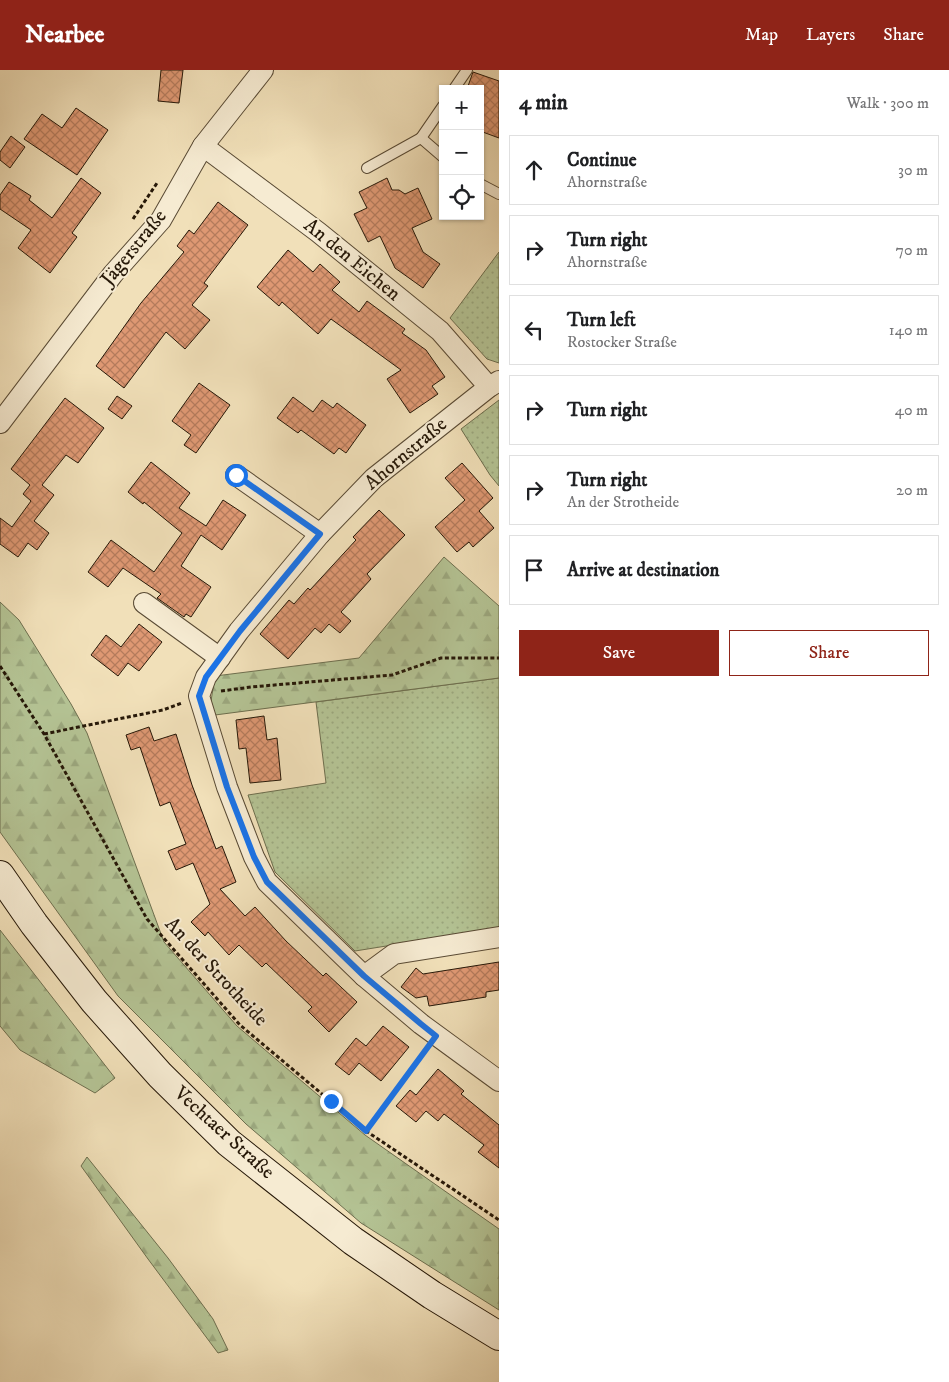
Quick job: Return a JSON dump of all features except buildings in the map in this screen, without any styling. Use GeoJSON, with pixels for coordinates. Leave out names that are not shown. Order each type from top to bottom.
{"type":"FeatureCollection","features":[{"type":"Feature","properties":{"kind":"main road","name":"Vechtaer Straße"},"geometry":{"type":"LineString","coordinates":[[0,875],[34,924],[94,1001],[160,1075],[229,1143],[352,1241],[432,1295],[499,1336]]}},
{"type":"Feature","properties":{"kind":"street","name":"Jägerstraße"},"geometry":{"type":"LineString","coordinates":[[0,423],[113,274],[161,220],[203,146],[263,70]]}},
{"type":"Feature","properties":{"kind":"street","name":"An den Eichen"},"geometry":{"type":"LineString","coordinates":[[203,146],[318,232],[440,331],[494,384]]}},
{"type":"Feature","properties":{"kind":"street","name":"Ahornstraße"},"geometry":{"type":"LineString","coordinates":[[199,696],[206,677],[240,631],[320,534],[374,478],[494,384]]}},
{"type":"Feature","properties":{"kind":"street"},"geometry":{"type":"LineString","coordinates":[[236,475],[320,534]]}},
{"type":"Feature","properties":{"kind":"street"},"geometry":{"type":"LineString","coordinates":[[144,604],[220,658]]}},
{"type":"Feature","properties":{"kind":"street"},"geometry":{"type":"LineString","coordinates":[[199,696],[227,787],[254,857],[267,882],[364,976],[436,1036],[499,1080]]}},
{"type":"Feature","properties":{"kind":"street"},"geometry":{"type":"LineString","coordinates":[[364,976],[394,954],[499,937]]}},
{"type":"Feature","properties":{"kind":"lane"},"geometry":{"type":"LineString","coordinates":[[457,85],[467,70]]}},
{"type":"Feature","properties":{"kind":"lane"},"geometry":{"type":"LineString","coordinates":[[366,168],[421,138],[439,112]]}},
{"type":"Feature","properties":{"kind":"lane"},"geometry":{"type":"LineString","coordinates":[[421,138],[439,154]]}},
{"type":"Feature","properties":{"kind":"lane"},"geometry":{"type":"LineString","coordinates":[[484,186],[499,194]]}},
{"type":"Feature","properties":{"kind":"path"},"geometry":{"type":"LineString","coordinates":[[44,734],[163,710],[199,696],[251,687],[392,675],[442,658],[499,658]]}},
{"type":"Feature","properties":{"kind":"path","name":"An der Strotheide"},"geometry":{"type":"LineString","coordinates":[[0,666],[44,734],[147,919],[240,1025],[366,1131],[499,1220]]}},
{"type":"Feature","properties":{"kind":"path"},"geometry":{"type":"LineString","coordinates":[[366,1131],[436,1036]]}},
{"type":"Feature","properties":{"kind":"green space"},"geometry":{"type":"Polygon","coordinates":[[[499,252],[499,363],[487,359],[450,318],[499,252]]]}},
{"type":"Feature","properties":{"kind":"green space"},"geometry":{"type":"Polygon","coordinates":[[[499,400],[499,486],[461,429],[499,400]]]}},
{"type":"Feature","properties":{"kind":"green space"},"geometry":{"type":"Polygon","coordinates":[[[444,557],[499,606],[499,678],[215,715],[211,701],[215,676],[359,658],[444,557]]]}},
{"type":"Feature","properties":{"kind":"green space"},"geometry":{"type":"Polygon","coordinates":[[[0,602],[19,620],[87,733],[164,942],[237,1026],[365,1135],[499,1229],[499,1310],[361,1223],[246,1124],[118,996],[0,832],[0,602]]]}},
{"type":"Feature","properties":{"kind":"green space"},"geometry":{"type":"Polygon","coordinates":[[[499,678],[499,928],[355,951],[275,872],[248,795],[326,783],[316,702],[499,678]]]}},
{"type":"Feature","properties":{"kind":"green space"},"geometry":{"type":"Polygon","coordinates":[[[0,930],[115,1078],[95,1093],[20,1050],[0,1026],[0,930]]]}},
{"type":"Feature","properties":{"kind":"green space"},"geometry":{"type":"Polygon","coordinates":[[[87,1157],[168,1258],[213,1319],[228,1350],[218,1353],[148,1259],[81,1166],[87,1157]]]}},
{"type":"Feature","properties":{"kind":"route"},"geometry":{"type":"LineString","coordinates":[[236,475],[320,534],[240,631],[206,677],[199,696],[227,787],[254,857],[267,882],[364,976],[436,1036],[366,1131],[331,1101]]}}]}
